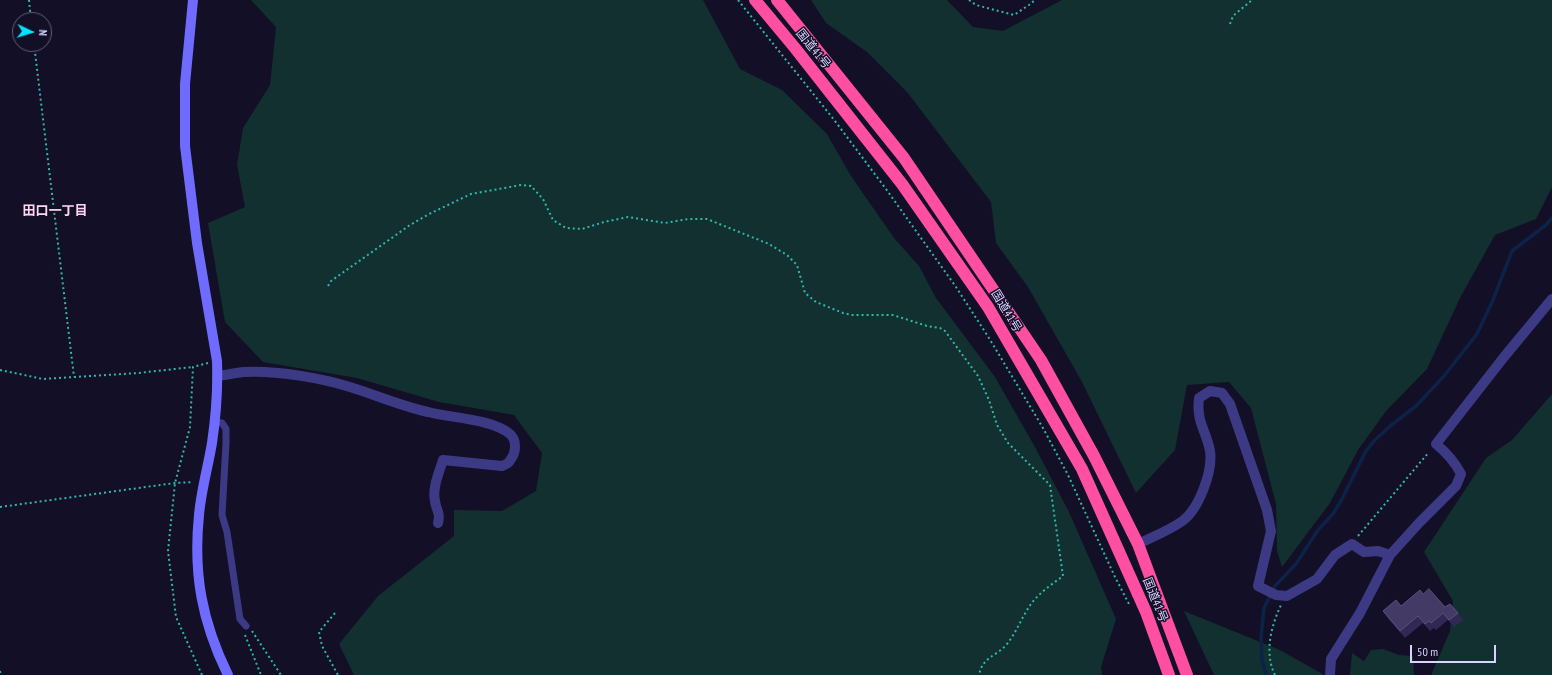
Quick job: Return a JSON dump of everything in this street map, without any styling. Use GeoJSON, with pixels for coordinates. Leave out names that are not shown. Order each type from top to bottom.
{"type":"FeatureCollection","features":[{"type":"Feature","properties":{"kind":"highway","name":"国道41号"},"geometry":{"type":"LineString","coordinates":[[755,0],[795,48],[902,184],[988,307],[1082,470],[1146,612],[1169,675]]}},
{"type":"Feature","properties":{"kind":"highway","name":"国道41号"},"geometry":{"type":"LineString","coordinates":[[777,0],[904,158],[1041,360],[1094,456],[1138,544],[1187,675]]}},
{"type":"Feature","properties":{"kind":"street"},"geometry":{"type":"LineString","coordinates":[[193,0],[185,84],[185,146],[197,243],[217,361],[215,422],[199,514],[196,555],[200,590],[208,626],[228,675]]}},
{"type":"Feature","properties":{"kind":"street"},"geometry":{"type":"LineString","coordinates":[[1330,675],[1331,659],[1360,613],[1390,555],[1456,486],[1461,474],[1450,456],[1436,444],[1504,357],[1552,299]]}},
{"type":"Feature","properties":{"kind":"street"},"geometry":{"type":"LineString","coordinates":[[217,376],[244,372],[257,372],[330,382],[350,387],[408,407],[492,425],[511,434],[515,448],[513,456],[508,464],[502,466],[443,460],[435,488],[434,501],[440,515],[438,523]]}},
{"type":"Feature","properties":{"kind":"street"},"geometry":{"type":"LineString","coordinates":[[1138,544],[1182,521],[1195,507],[1209,476],[1211,462],[1198,409],[1199,398],[1210,391],[1222,393],[1230,404],[1267,510],[1271,531],[1258,586],[1282,595],[1317,579],[1335,555],[1352,544],[1364,552],[1378,550],[1390,555]]}},
{"type":"Feature","properties":{"kind":"lane"},"geometry":{"type":"LineString","coordinates":[[215,422],[222,423],[226,429],[222,516],[227,532],[240,618],[246,626]]}},
{"type":"Feature","properties":{"kind":"path"},"geometry":{"type":"LineString","coordinates":[[29,0],[30,12]]}},
{"type":"Feature","properties":{"kind":"path"},"geometry":{"type":"LineString","coordinates":[[738,0],[849,139],[891,196],[989,338],[1043,428],[1068,475],[1127,603],[1133,608]]}},
{"type":"Feature","properties":{"kind":"path"},"geometry":{"type":"LineString","coordinates":[[969,0],[976,5],[1014,14],[1035,0]]}},
{"type":"Feature","properties":{"kind":"path"},"geometry":{"type":"LineString","coordinates":[[1230,24],[1233,16],[1252,0]]}},
{"type":"Feature","properties":{"kind":"path"},"geometry":{"type":"LineString","coordinates":[[35,52],[74,377]]}},
{"type":"Feature","properties":{"kind":"path"},"geometry":{"type":"LineString","coordinates":[[328,286],[331,281],[404,229],[429,214],[471,194],[521,185],[531,186],[543,199],[553,220],[566,228],[582,229],[604,222],[628,217],[665,223],[688,219],[707,219],[769,244],[787,255],[797,265],[805,293],[816,302],[847,314],[894,315],[927,326],[940,328],[945,331],[978,376],[989,400],[997,425],[1008,443],[1050,485],[1063,576],[1041,593],[1030,605],[1015,633],[1006,645],[983,662],[979,675]]}},
{"type":"Feature","properties":{"kind":"path"},"geometry":{"type":"LineString","coordinates":[[0,370],[44,379],[138,373],[193,366],[217,361]]}},
{"type":"Feature","properties":{"kind":"path"},"geometry":{"type":"LineString","coordinates":[[193,366],[190,427],[175,483],[169,527],[168,551],[176,617],[202,675]]}},
{"type":"Feature","properties":{"kind":"path"},"geometry":{"type":"LineString","coordinates":[[1352,544],[1436,444]]}},
{"type":"Feature","properties":{"kind":"path"},"geometry":{"type":"LineString","coordinates":[[0,506],[175,483],[204,482]]}},
{"type":"Feature","properties":{"kind":"path"},"geometry":{"type":"LineString","coordinates":[[1275,675],[1270,653],[1270,636],[1282,595]]}},
{"type":"Feature","properties":{"kind":"path"},"geometry":{"type":"LineString","coordinates":[[335,613],[319,632],[322,646],[338,675]]}},
{"type":"Feature","properties":{"kind":"path"},"geometry":{"type":"LineString","coordinates":[[261,675],[243,631],[246,626],[252,631],[281,675]]}},
{"type":"Feature","properties":{"kind":"path"},"geometry":{"type":"LineString","coordinates":[[0,671],[1,675]]}},
{"type":"Feature","properties":{"kind":"green space"},"geometry":{"type":"Polygon","coordinates":[[[251,0],[703,0],[740,69],[782,90],[827,134],[851,176],[894,238],[919,266],[936,298],[995,377],[1035,447],[1069,512],[1116,619],[1101,667],[1102,675],[354,675],[339,644],[378,596],[454,536],[454,510],[502,511],[536,491],[542,453],[514,415],[439,402],[357,378],[263,362],[225,322],[208,223],[245,207],[237,165],[243,128],[270,85],[276,27],[251,0]]]}},
{"type":"Feature","properties":{"kind":"green space"},"geometry":{"type":"Polygon","coordinates":[[[811,0],[947,0],[973,27],[1003,31],[1062,0],[1552,0],[1552,187],[1536,219],[1495,235],[1460,298],[1427,369],[1386,411],[1358,450],[1330,503],[1282,567],[1277,551],[1276,504],[1251,408],[1229,382],[1187,385],[1175,450],[1136,493],[1082,382],[1028,287],[996,243],[991,202],[907,92],[867,52],[826,23],[811,0]]]}},
{"type":"Feature","properties":{"kind":"green space"},"geometry":{"type":"Polygon","coordinates":[[[1552,394],[1552,675],[1431,675],[1450,631],[1453,601],[1424,552],[1486,458],[1512,440],[1552,394]]]}},
{"type":"Feature","properties":{"kind":"green space"},"geometry":{"type":"Polygon","coordinates":[[[1184,611],[1280,650],[1324,675],[1214,675],[1184,611]]]}},
{"type":"Feature","properties":{"kind":"green space"},"geometry":{"type":"Polygon","coordinates":[[[1383,649],[1399,655],[1413,656],[1414,675],[1350,675],[1352,653],[1364,661],[1371,650],[1383,649]]]}},
{"type":"Feature","properties":{"kind":"building"},"geometry":{"type":"Polygon","coordinates":[[[1429,589],[1445,607],[1450,604],[1458,613],[1449,620],[1443,613],[1431,623],[1429,621],[1425,624],[1418,616],[1400,631],[1383,611],[1396,600],[1401,606],[1420,590],[1423,594],[1429,589]]]}},
{"type":"Feature","properties":{"kind":"waterway"},"geometry":{"type":"LineString","coordinates":[[1266,675],[1262,661],[1261,637],[1264,608],[1275,586],[1296,564],[1318,530],[1333,514],[1366,451],[1374,441],[1416,406],[1444,376],[1477,334],[1493,300],[1512,251],[1546,225],[1552,218]]}},
{"type":"Feature","properties":{"kind":"district","name":"田口一丁目"},"geometry":{"type":"Point","coordinates":[55,211]}}]}
